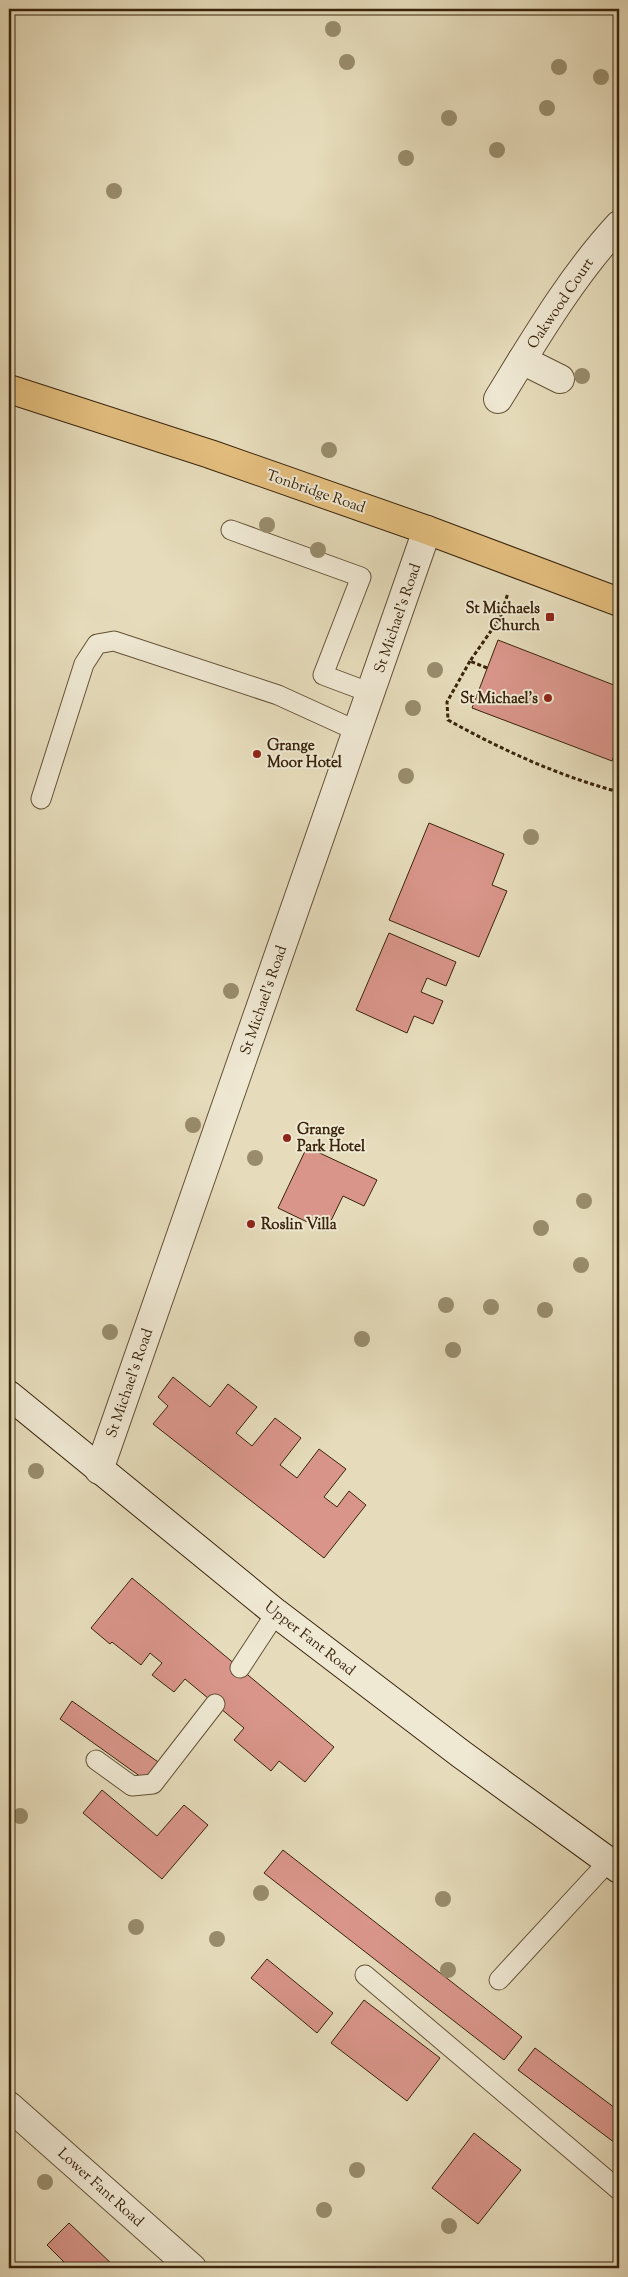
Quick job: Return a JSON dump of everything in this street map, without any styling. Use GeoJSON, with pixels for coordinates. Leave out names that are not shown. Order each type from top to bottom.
{"type":"FeatureCollection","features":[{"type":"Feature","properties":{"kind":"main road","name":"Tonbridge Road"},"geometry":{"type":"LineString","coordinates":[[9,389],[210,454],[427,530],[619,602]]}},
{"type":"Feature","properties":{"kind":"street","name":"Oakwood Court"},"geometry":{"type":"LineString","coordinates":[[498,399],[587,263],[619,225]]}},
{"type":"Feature","properties":{"kind":"street","name":"Oakwood Court"},"geometry":{"type":"LineString","coordinates":[[522,360],[560,379]]}},
{"type":"Feature","properties":{"kind":"street","name":"St Michael's Road"},"geometry":{"type":"LineString","coordinates":[[99,1470],[427,530]]}},
{"type":"Feature","properties":{"kind":"street","name":"Upper Fant Road"},"geometry":{"type":"LineString","coordinates":[[9,1395],[276,1613],[461,1754],[613,1866]]}},
{"type":"Feature","properties":{"kind":"street","name":"Lower Fant Road"},"geometry":{"type":"LineString","coordinates":[[9,2106],[192,2268]]}},
{"type":"Feature","properties":{"kind":"lane"},"geometry":{"type":"LineString","coordinates":[[231,530],[361,577],[323,675],[370,693]]}},
{"type":"Feature","properties":{"kind":"lane"},"geometry":{"type":"LineString","coordinates":[[41,800],[84,664],[97,644],[114,641],[278,694],[357,732]]}},
{"type":"Feature","properties":{"kind":"lane"},"geometry":{"type":"LineString","coordinates":[[240,1668],[276,1613]]}},
{"type":"Feature","properties":{"kind":"lane"},"geometry":{"type":"LineString","coordinates":[[96,1760],[132,1786],[153,1784],[215,1704]]}},
{"type":"Feature","properties":{"kind":"lane"},"geometry":{"type":"LineString","coordinates":[[499,1980],[613,1866]]}},
{"type":"Feature","properties":{"kind":"lane"},"geometry":{"type":"LineString","coordinates":[[365,1976],[619,2190]]}},
{"type":"Feature","properties":{"kind":"path"},"geometry":{"type":"LineString","coordinates":[[519,565],[500,618],[470,661],[447,702],[448,720],[491,744],[588,784],[619,792]]}},
{"type":"Feature","properties":{"kind":"path"},"geometry":{"type":"LineString","coordinates":[[470,661],[487,668]]}},
{"type":"Feature","properties":{"kind":"building","name":"St Michael's"},"geometry":{"type":"Polygon","coordinates":[[[498,640],[619,687],[619,742],[612,761],[472,708],[498,640]]]}},
{"type":"Feature","properties":{"kind":"building"},"geometry":{"type":"Polygon","coordinates":[[[429,823],[504,854],[492,885],[507,891],[479,957],[389,920],[429,823]]]}},
{"type":"Feature","properties":{"kind":"building"},"geometry":{"type":"Polygon","coordinates":[[[389,933],[456,962],[446,986],[427,978],[421,992],[443,1001],[433,1024],[414,1016],[407,1033],[356,1010],[389,933]]]}},
{"type":"Feature","properties":{"kind":"building"},"geometry":{"type":"Polygon","coordinates":[[[307,1147],[377,1180],[364,1206],[343,1196],[326,1231],[278,1208],[307,1147]]]}},
{"type":"Feature","properties":{"kind":"building"},"geometry":{"type":"Polygon","coordinates":[[[173,1377],[210,1407],[228,1384],[257,1407],[236,1433],[252,1446],[275,1418],[301,1438],[280,1465],[297,1478],[319,1449],[346,1469],[324,1497],[337,1507],[349,1491],[366,1505],[324,1558],[153,1424],[168,1406],[158,1397],[173,1377]]]}},
{"type":"Feature","properties":{"kind":"building"},"geometry":{"type":"Polygon","coordinates":[[[132,1578],[334,1747],[305,1782],[279,1761],[271,1771],[234,1740],[244,1728],[185,1679],[174,1692],[152,1675],[162,1663],[150,1653],[141,1665],[112,1642],[110,1644],[91,1628],[132,1578]]]}},
{"type":"Feature","properties":{"kind":"building"},"geometry":{"type":"Polygon","coordinates":[[[72,1701],[161,1764],[148,1782],[60,1719],[72,1701]]]}},
{"type":"Feature","properties":{"kind":"building"},"geometry":{"type":"Polygon","coordinates":[[[102,1790],[157,1836],[184,1805],[208,1825],[162,1879],[83,1813],[102,1790]]]}},
{"type":"Feature","properties":{"kind":"building"},"geometry":{"type":"Polygon","coordinates":[[[283,1850],[522,2037],[504,2060],[264,1873],[283,1850]]]}},
{"type":"Feature","properties":{"kind":"building"},"geometry":{"type":"Polygon","coordinates":[[[267,1959],[333,2013],[317,2033],[251,1978],[267,1959]]]}},
{"type":"Feature","properties":{"kind":"building"},"geometry":{"type":"Polygon","coordinates":[[[364,2000],[440,2058],[407,2101],[331,2043],[364,2000]]]}},
{"type":"Feature","properties":{"kind":"building"},"geometry":{"type":"Polygon","coordinates":[[[535,2048],[619,2111],[619,2146],[518,2070],[535,2048]]]}},
{"type":"Feature","properties":{"kind":"building"},"geometry":{"type":"Polygon","coordinates":[[[474,2133],[521,2170],[478,2224],[432,2188],[474,2133]]]}},
{"type":"Feature","properties":{"kind":"building"},"geometry":{"type":"Polygon","coordinates":[[[69,2223],[116,2268],[70,2268],[47,2245],[69,2223]]]}},
{"type":"Feature","properties":{"kind":"place","name":"St Michaels Church"},"geometry":{"type":"Point","coordinates":[550,617]}},
{"type":"Feature","properties":{"kind":"place","name":"St Michael's"},"geometry":{"type":"Point","coordinates":[548,698]}},
{"type":"Feature","properties":{"kind":"place","name":"Grange Moor Hotel"},"geometry":{"type":"Point","coordinates":[257,754]}},
{"type":"Feature","properties":{"kind":"place","name":"Grange Park Hotel"},"geometry":{"type":"Point","coordinates":[287,1138]}},
{"type":"Feature","properties":{"kind":"place","name":"Roslin Villa"},"geometry":{"type":"Point","coordinates":[251,1224]}}]}
